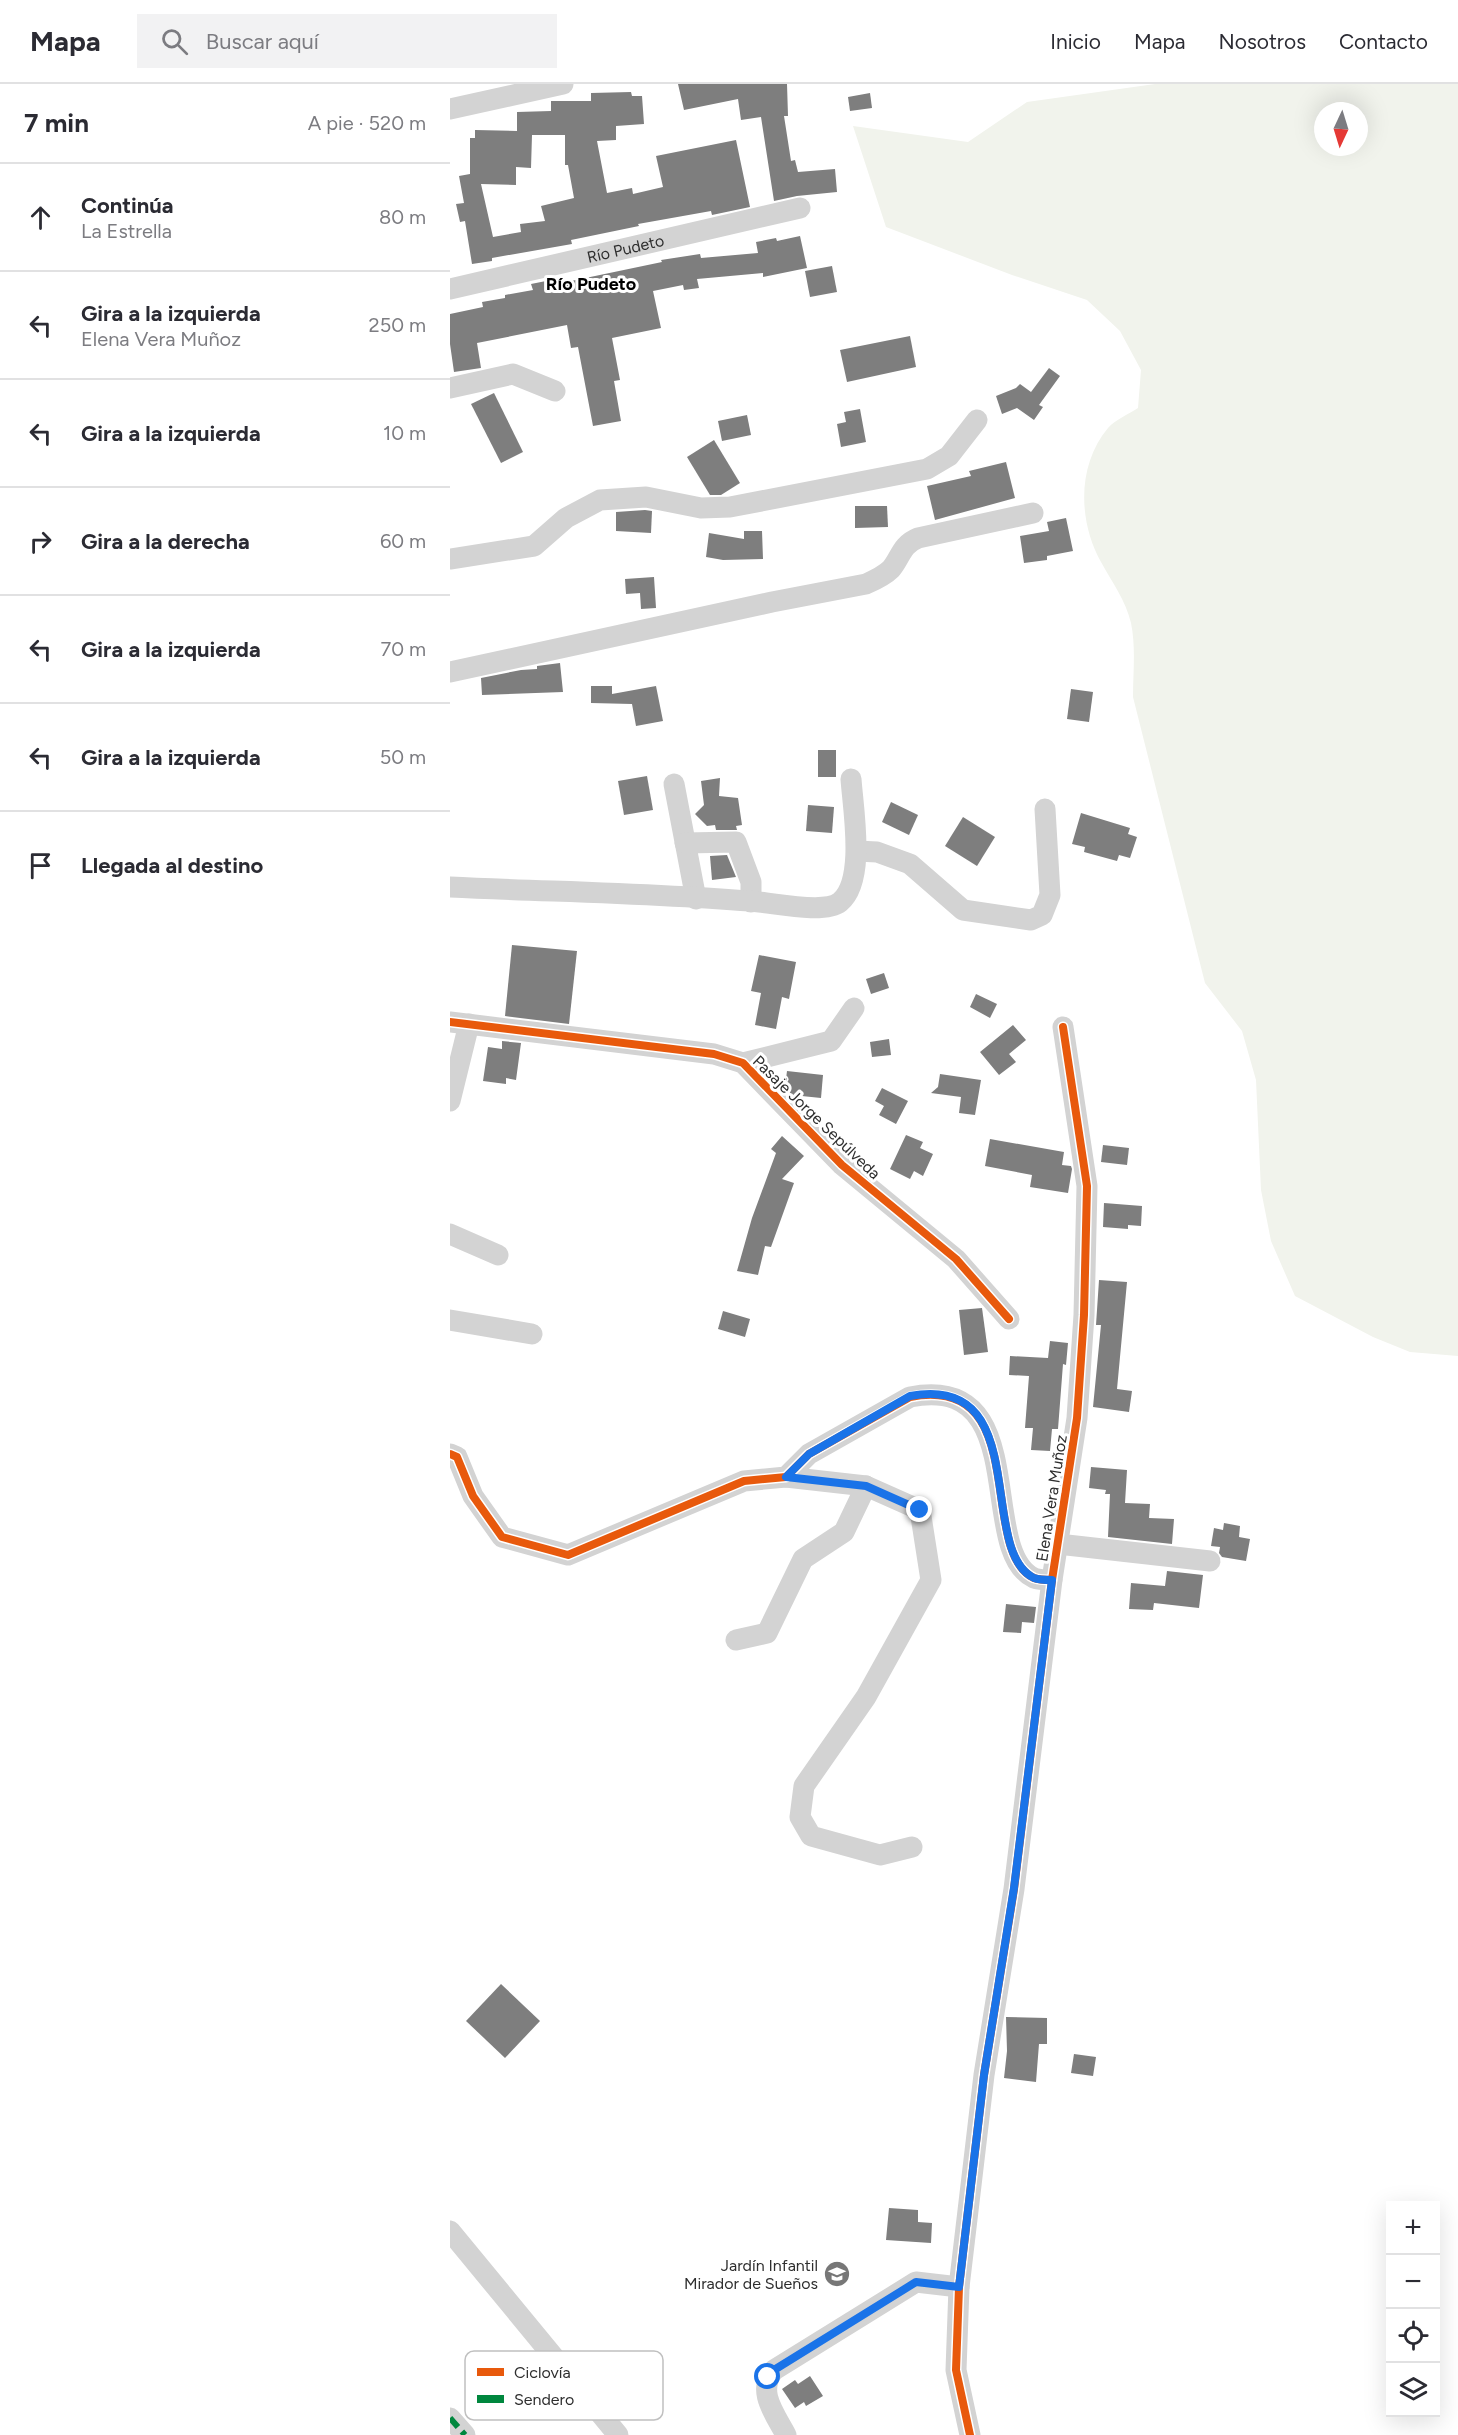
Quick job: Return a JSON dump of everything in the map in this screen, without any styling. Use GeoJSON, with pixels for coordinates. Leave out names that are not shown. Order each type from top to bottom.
{"type":"FeatureCollection","features":[{"type":"Feature","properties":{"kind":"street"},"geometry":{"type":"LineString","coordinates":[[450,109],[563,84]]}},
{"type":"Feature","properties":{"kind":"street","name":"Río Pudeto"},"geometry":{"type":"LineString","coordinates":[[450,289],[800,207]]}},
{"type":"Feature","properties":{"kind":"street"},"geometry":{"type":"LineString","coordinates":[[450,388],[513,374],[555,391]]}},
{"type":"Feature","properties":{"kind":"street"},"geometry":{"type":"LineString","coordinates":[[450,559],[534,546],[566,518],[600,500],[646,497],[701,508],[729,507],[927,468],[949,456],[977,420]]}},
{"type":"Feature","properties":{"kind":"street"},"geometry":{"type":"LineString","coordinates":[[450,672],[760,604],[866,584],[878,579],[891,569],[908,542],[1033,513]]}},
{"type":"Feature","properties":{"kind":"street"},"geometry":{"type":"LineString","coordinates":[[450,887],[828,908],[846,895],[851,887],[857,850],[851,779]]}},
{"type":"Feature","properties":{"kind":"street"},"geometry":{"type":"LineString","coordinates":[[674,784],[696,899]]}},
{"type":"Feature","properties":{"kind":"street"},"geometry":{"type":"LineString","coordinates":[[857,850],[877,852],[910,864],[963,910],[1031,920],[1042,915],[1050,895],[1045,809]]}},
{"type":"Feature","properties":{"kind":"street"},"geometry":{"type":"LineString","coordinates":[[685,843],[736,842],[751,882],[751,902]]}},
{"type":"Feature","properties":{"kind":"street"},"geometry":{"type":"LineString","coordinates":[[743,1063],[831,1041],[854,1008]]}},
{"type":"Feature","properties":{"kind":"street"},"geometry":{"type":"LineString","coordinates":[[450,1101],[459,1023]]}},
{"type":"Feature","properties":{"kind":"street","name":"Pasaje Jorge Sepúlveda"},"geometry":{"type":"LineString","coordinates":[[459,1023],[714,1054],[743,1063],[842,1165],[956,1259],[1009,1319]]}},
{"type":"Feature","properties":{"kind":"street","name":"Elena Vera Muñoz"},"geometry":{"type":"LineString","coordinates":[[970,2435],[956,2370],[959,2287],[984,2075],[1014,1888],[1052,1580],[1077,1418],[1084,1315],[1087,1186],[1063,1027]]}},
{"type":"Feature","properties":{"kind":"street"},"geometry":{"type":"LineString","coordinates":[[450,1234],[498,1255]]}},
{"type":"Feature","properties":{"kind":"street"},"geometry":{"type":"LineString","coordinates":[[450,1320],[532,1334]]}},
{"type":"Feature","properties":{"kind":"street"},"geometry":{"type":"LineString","coordinates":[[786,1477],[809,1454],[910,1396],[924,1394],[942,1396],[963,1402],[976,1413],[998,1466],[1008,1539],[1019,1565],[1035,1579],[1052,1580]]}},
{"type":"Feature","properties":{"kind":"street"},"geometry":{"type":"LineString","coordinates":[[450,1454],[458,1457],[473,1496],[502,1537],[568,1555],[744,1481],[786,1477],[866,1486],[920,1510],[931,1580],[866,1697],[804,1786],[800,1817],[811,1836],[880,1855],[912,1847]]}},
{"type":"Feature","properties":{"kind":"street"},"geometry":{"type":"LineString","coordinates":[[736,1640],[767,1634],[803,1558],[844,1532],[866,1486]]}},
{"type":"Feature","properties":{"kind":"street"},"geometry":{"type":"LineString","coordinates":[[1058,1544],[1210,1561]]}},
{"type":"Feature","properties":{"kind":"street"},"geometry":{"type":"LineString","coordinates":[[450,2231],[546,2351]]}},
{"type":"Feature","properties":{"kind":"street"},"geometry":{"type":"LineString","coordinates":[[786,2435],[770,2406],[765,2388],[768,2377],[774,2370],[916,2282],[959,2287]]}},
{"type":"Feature","properties":{"kind":"street"},"geometry":{"type":"LineString","coordinates":[[450,2418],[465,2435]]}},
{"type":"Feature","properties":{"kind":"street"},"geometry":{"type":"LineString","coordinates":[[602,2420],[612,2433]]}},
{"type":"Feature","properties":{"kind":"shaded area"},"geometry":{"type":"Polygon","coordinates":[[[1155,84],[1458,84],[1458,1356],[1410,1352],[1373,1337],[1295,1296],[1271,1241],[1261,1190],[1256,1080],[1242,1031],[1205,983],[1133,697],[1134,651],[1129,615],[1093,546],[1085,511],[1086,476],[1091,459],[1108,428],[1138,408],[1141,370],[1120,331],[1087,300],[1012,275],[886,227],[853,126],[968,142],[1027,102],[1155,84]]]}},
{"type":"Feature","properties":{"kind":"building"},"geometry":{"type":"Polygon","coordinates":[[[678,84],[787,84],[788,116],[784,116],[791,161],[795,160],[798,172],[835,169],[837,192],[774,201],[761,117],[741,120],[738,99],[684,110],[678,84]]]}},
{"type":"Feature","properties":{"kind":"building"},"geometry":{"type":"Polygon","coordinates":[[[631,92],[632,96],[642,96],[644,124],[616,126],[616,140],[597,141],[607,193],[632,188],[633,194],[663,187],[656,156],[736,140],[750,207],[712,215],[711,211],[638,224],[639,226],[571,240],[572,244],[492,258],[492,261],[472,264],[465,221],[460,222],[456,204],[464,203],[459,176],[470,174],[470,138],[475,138],[475,130],[517,131],[517,112],[551,111],[551,101],[591,101],[591,93],[631,92]],[[532,135],[531,168],[516,167],[516,185],[481,184],[493,237],[521,232],[520,224],[545,221],[541,206],[574,198],[568,165],[565,165],[565,135],[532,135]]]}},
{"type":"Feature","properties":{"kind":"building"},"geometry":{"type":"Polygon","coordinates":[[[870,93],[872,108],[850,111],[848,97],[870,93]]]}},
{"type":"Feature","properties":{"kind":"building"},"geometry":{"type":"Polygon","coordinates":[[[800,236],[807,268],[763,277],[763,273],[697,279],[699,288],[684,290],[683,285],[653,291],[661,328],[612,338],[620,380],[614,381],[621,421],[593,426],[578,347],[571,348],[567,325],[477,343],[481,368],[454,372],[450,344],[450,314],[483,307],[482,302],[505,298],[505,295],[533,290],[531,284],[551,280],[552,285],[662,262],[661,260],[700,254],[701,258],[758,253],[756,242],[776,238],[777,241],[800,236]]]}},
{"type":"Feature","properties":{"kind":"building"},"geometry":{"type":"Polygon","coordinates":[[[832,266],[837,292],[810,297],[805,271],[832,266]]]}},
{"type":"Feature","properties":{"kind":"building"},"geometry":{"type":"Polygon","coordinates":[[[910,336],[916,367],[847,382],[840,350],[910,336]]]}},
{"type":"Feature","properties":{"kind":"building"},"geometry":{"type":"Polygon","coordinates":[[[1049,368],[1060,376],[1039,405],[1043,407],[1034,420],[1017,408],[1002,414],[996,396],[1020,384],[1031,392],[1049,368]]]}},
{"type":"Feature","properties":{"kind":"building"},"geometry":{"type":"Polygon","coordinates":[[[494,393],[523,452],[501,463],[471,404],[494,393]]]}},
{"type":"Feature","properties":{"kind":"building"},"geometry":{"type":"Polygon","coordinates":[[[860,409],[866,442],[841,447],[837,424],[846,422],[844,412],[860,409]]]}},
{"type":"Feature","properties":{"kind":"building"},"geometry":{"type":"Polygon","coordinates":[[[747,415],[751,435],[722,441],[718,421],[747,415]]]}},
{"type":"Feature","properties":{"kind":"building"},"geometry":{"type":"Polygon","coordinates":[[[714,440],[740,483],[721,495],[710,495],[687,457],[714,440]]]}},
{"type":"Feature","properties":{"kind":"building"},"geometry":{"type":"Polygon","coordinates":[[[1006,462],[1015,498],[935,520],[927,486],[971,476],[969,471],[1006,462]]]}},
{"type":"Feature","properties":{"kind":"building"},"geometry":{"type":"Polygon","coordinates":[[[855,506],[887,506],[888,527],[855,528],[855,506]]]}},
{"type":"Feature","properties":{"kind":"building"},"geometry":{"type":"Polygon","coordinates":[[[652,511],[651,533],[616,531],[616,512],[652,511]]]}},
{"type":"Feature","properties":{"kind":"building"},"geometry":{"type":"Polygon","coordinates":[[[1066,518],[1073,551],[1047,556],[1047,560],[1024,563],[1020,536],[1049,531],[1047,522],[1066,518]]]}},
{"type":"Feature","properties":{"kind":"building"},"geometry":{"type":"Polygon","coordinates":[[[744,531],[762,531],[763,559],[723,560],[706,557],[709,533],[744,539],[744,531]]]}},
{"type":"Feature","properties":{"kind":"building"},"geometry":{"type":"Polygon","coordinates":[[[654,577],[656,608],[641,609],[640,593],[626,594],[625,579],[654,577]]]}},
{"type":"Feature","properties":{"kind":"building"},"geometry":{"type":"Polygon","coordinates":[[[560,663],[563,692],[482,695],[481,678],[560,663]]]}},
{"type":"Feature","properties":{"kind":"building"},"geometry":{"type":"Polygon","coordinates":[[[591,686],[612,686],[612,694],[656,686],[663,721],[636,726],[632,704],[591,703],[591,686]]]}},
{"type":"Feature","properties":{"kind":"building"},"geometry":{"type":"Polygon","coordinates":[[[1071,689],[1093,692],[1089,722],[1067,719],[1071,689]]]}},
{"type":"Feature","properties":{"kind":"building"},"geometry":{"type":"Polygon","coordinates":[[[818,750],[836,750],[836,777],[818,777],[818,750]]]}},
{"type":"Feature","properties":{"kind":"building"},"geometry":{"type":"Polygon","coordinates":[[[647,776],[653,810],[624,815],[618,781],[647,776]]]}},
{"type":"Feature","properties":{"kind":"building"},"geometry":{"type":"Polygon","coordinates":[[[720,778],[719,796],[738,798],[742,825],[736,826],[737,830],[716,830],[715,825],[707,826],[695,814],[704,805],[701,781],[720,778]]]}},
{"type":"Feature","properties":{"kind":"building"},"geometry":{"type":"Polygon","coordinates":[[[891,802],[918,815],[909,835],[882,822],[891,802]]]}},
{"type":"Feature","properties":{"kind":"building"},"geometry":{"type":"Polygon","coordinates":[[[808,805],[834,807],[832,833],[806,831],[808,805]]]}},
{"type":"Feature","properties":{"kind":"building"},"geometry":{"type":"Polygon","coordinates":[[[1081,813],[1130,828],[1128,834],[1137,837],[1130,858],[1119,855],[1117,861],[1084,852],[1085,847],[1072,844],[1081,813]]]}},
{"type":"Feature","properties":{"kind":"building"},"geometry":{"type":"Polygon","coordinates":[[[963,817],[995,837],[977,866],[945,846],[963,817]]]}},
{"type":"Feature","properties":{"kind":"building"},"geometry":{"type":"Polygon","coordinates":[[[727,855],[736,877],[712,880],[710,856],[727,855]]]}},
{"type":"Feature","properties":{"kind":"building"},"geometry":{"type":"Polygon","coordinates":[[[512,945],[577,951],[569,1024],[505,1016],[512,945]]]}},
{"type":"Feature","properties":{"kind":"building"},"geometry":{"type":"Polygon","coordinates":[[[759,955],[796,962],[789,999],[782,997],[776,1029],[755,1025],[761,993],[751,991],[759,955]]]}},
{"type":"Feature","properties":{"kind":"building"},"geometry":{"type":"Polygon","coordinates":[[[884,973],[889,988],[871,994],[866,979],[884,973]]]}},
{"type":"Feature","properties":{"kind":"building"},"geometry":{"type":"Polygon","coordinates":[[[976,994],[997,1004],[990,1018],[970,1007],[976,994]]]}},
{"type":"Feature","properties":{"kind":"building"},"geometry":{"type":"Polygon","coordinates":[[[1013,1025],[1026,1040],[1009,1054],[1016,1062],[999,1075],[980,1052],[1013,1025]]]}},
{"type":"Feature","properties":{"kind":"building"},"geometry":{"type":"Polygon","coordinates":[[[889,1039],[891,1055],[872,1057],[870,1042],[889,1039]]]}},
{"type":"Feature","properties":{"kind":"building"},"geometry":{"type":"Polygon","coordinates":[[[502,1041],[521,1043],[516,1080],[506,1078],[506,1084],[483,1081],[488,1047],[502,1049],[502,1041]]]}},
{"type":"Feature","properties":{"kind":"building"},"geometry":{"type":"Polygon","coordinates":[[[787,1071],[823,1075],[821,1098],[792,1095],[785,1088],[787,1071]]]}},
{"type":"Feature","properties":{"kind":"building"},"geometry":{"type":"Polygon","coordinates":[[[940,1074],[981,1080],[975,1115],[959,1113],[961,1097],[931,1093],[938,1087],[940,1074]]]}},
{"type":"Feature","properties":{"kind":"building"},"geometry":{"type":"Polygon","coordinates":[[[882,1088],[908,1101],[896,1124],[879,1115],[884,1106],[875,1101],[882,1088]]]}},
{"type":"Feature","properties":{"kind":"building"},"geometry":{"type":"Polygon","coordinates":[[[906,1135],[923,1142],[920,1148],[933,1154],[923,1176],[914,1171],[910,1179],[890,1169],[906,1135]]]}},
{"type":"Feature","properties":{"kind":"building"},"geometry":{"type":"Polygon","coordinates":[[[782,1136],[804,1156],[782,1179],[794,1183],[771,1247],[765,1246],[758,1275],[737,1271],[752,1218],[776,1153],[771,1149],[782,1136]]]}},
{"type":"Feature","properties":{"kind":"building"},"geometry":{"type":"Polygon","coordinates":[[[990,1139],[1064,1152],[1062,1165],[1071,1166],[1072,1169],[1068,1193],[1030,1187],[1032,1175],[985,1166],[990,1139]]]}},
{"type":"Feature","properties":{"kind":"building"},"geometry":{"type":"Polygon","coordinates":[[[1103,1145],[1129,1148],[1127,1165],[1101,1162],[1103,1145]]]}},
{"type":"Feature","properties":{"kind":"building"},"geometry":{"type":"Polygon","coordinates":[[[1104,1203],[1142,1206],[1141,1226],[1128,1225],[1128,1229],[1103,1227],[1104,1203]]]}},
{"type":"Feature","properties":{"kind":"building"},"geometry":{"type":"Polygon","coordinates":[[[1099,1280],[1127,1282],[1117,1389],[1132,1391],[1129,1412],[1093,1407],[1101,1325],[1096,1325],[1099,1280]]]}},
{"type":"Feature","properties":{"kind":"building"},"geometry":{"type":"Polygon","coordinates":[[[982,1308],[988,1352],[964,1355],[959,1310],[982,1308]]]}},
{"type":"Feature","properties":{"kind":"building"},"geometry":{"type":"Polygon","coordinates":[[[723,1311],[750,1319],[745,1337],[718,1329],[723,1311]]]}},
{"type":"Feature","properties":{"kind":"building"},"geometry":{"type":"Polygon","coordinates":[[[1050,1341],[1068,1343],[1066,1365],[1063,1364],[1058,1429],[1052,1429],[1050,1451],[1031,1450],[1033,1428],[1025,1428],[1029,1376],[1009,1375],[1010,1356],[1048,1358],[1050,1341]]]}},
{"type":"Feature","properties":{"kind":"building"},"geometry":{"type":"Polygon","coordinates":[[[1091,1467],[1127,1470],[1125,1503],[1150,1504],[1149,1518],[1174,1519],[1172,1544],[1108,1537],[1110,1494],[1105,1494],[1106,1490],[1089,1488],[1091,1467]]]}},
{"type":"Feature","properties":{"kind":"building"},"geometry":{"type":"Polygon","coordinates":[[[1224,1523],[1240,1526],[1239,1537],[1250,1539],[1246,1561],[1222,1557],[1219,1553],[1220,1547],[1211,1546],[1214,1528],[1223,1530],[1224,1523]]]}},
{"type":"Feature","properties":{"kind":"building"},"geometry":{"type":"Polygon","coordinates":[[[1167,1571],[1203,1575],[1199,1608],[1154,1603],[1153,1610],[1129,1609],[1131,1583],[1165,1586],[1167,1571]]]}},
{"type":"Feature","properties":{"kind":"building"},"geometry":{"type":"Polygon","coordinates":[[[1006,1604],[1036,1607],[1034,1623],[1022,1622],[1021,1633],[1003,1632],[1006,1604]]]}},
{"type":"Feature","properties":{"kind":"building"},"geometry":{"type":"Polygon","coordinates":[[[501,1984],[540,2021],[505,2058],[466,2021],[501,1984]]]}},
{"type":"Feature","properties":{"kind":"building"},"geometry":{"type":"Polygon","coordinates":[[[1006,2017],[1047,2018],[1047,2044],[1039,2044],[1036,2082],[1004,2078],[1007,2051],[1006,2017]]]}},
{"type":"Feature","properties":{"kind":"building"},"geometry":{"type":"Polygon","coordinates":[[[1074,2054],[1096,2057],[1093,2076],[1071,2073],[1074,2054]]]}},
{"type":"Feature","properties":{"kind":"building"},"geometry":{"type":"Polygon","coordinates":[[[889,2208],[918,2210],[918,2222],[932,2223],[931,2243],[886,2240],[889,2208]]]}},
{"type":"Feature","properties":{"kind":"building"},"geometry":{"type":"Polygon","coordinates":[[[810,2376],[823,2396],[806,2406],[804,2402],[795,2408],[782,2389],[795,2380],[798,2384],[810,2376]]]}},
{"type":"Feature","properties":{"kind":"marked path"},"geometry":{"type":"LineString","coordinates":[[450,2418],[465,2435]]}},
{"type":"Feature","properties":{"kind":"cycle path"},"geometry":{"type":"LineString","coordinates":[[450,1022],[714,1054],[743,1063],[842,1165],[956,1259],[1009,1319]]}},
{"type":"Feature","properties":{"kind":"cycle path"},"geometry":{"type":"LineString","coordinates":[[970,2435],[956,2370],[959,2287],[984,2075],[1014,1889],[1052,1580],[1077,1418],[1084,1315],[1087,1186],[1063,1027]]}},
{"type":"Feature","properties":{"kind":"cycle path"},"geometry":{"type":"LineString","coordinates":[[450,1454],[457,1457],[473,1496],[502,1537],[568,1555],[744,1481],[786,1477],[809,1454],[910,1397],[949,1397],[974,1411],[988,1437],[997,1468],[1008,1535],[1017,1561],[1034,1578],[1052,1580]]}},
{"type":"Feature","properties":{"kind":"place","name":"Jardín Infantil Mirador de Sueños"},"geometry":{"type":"Point","coordinates":[837,2274]}},
{"type":"Feature","properties":{"kind":"district","name":"Río Pudeto"},"geometry":{"type":"Point","coordinates":[591,284]}},
{"type":"Feature","properties":{"kind":"route"},"geometry":{"type":"LineString","coordinates":[[768,2377],[774,2370],[916,2282],[959,2287],[977,2128],[1014,1888],[1052,1580],[1035,1579],[1019,1565],[1008,1539],[998,1466],[976,1413],[963,1402],[942,1396],[924,1394],[910,1396],[809,1454],[786,1477],[866,1486],[920,1510]]}}]}
